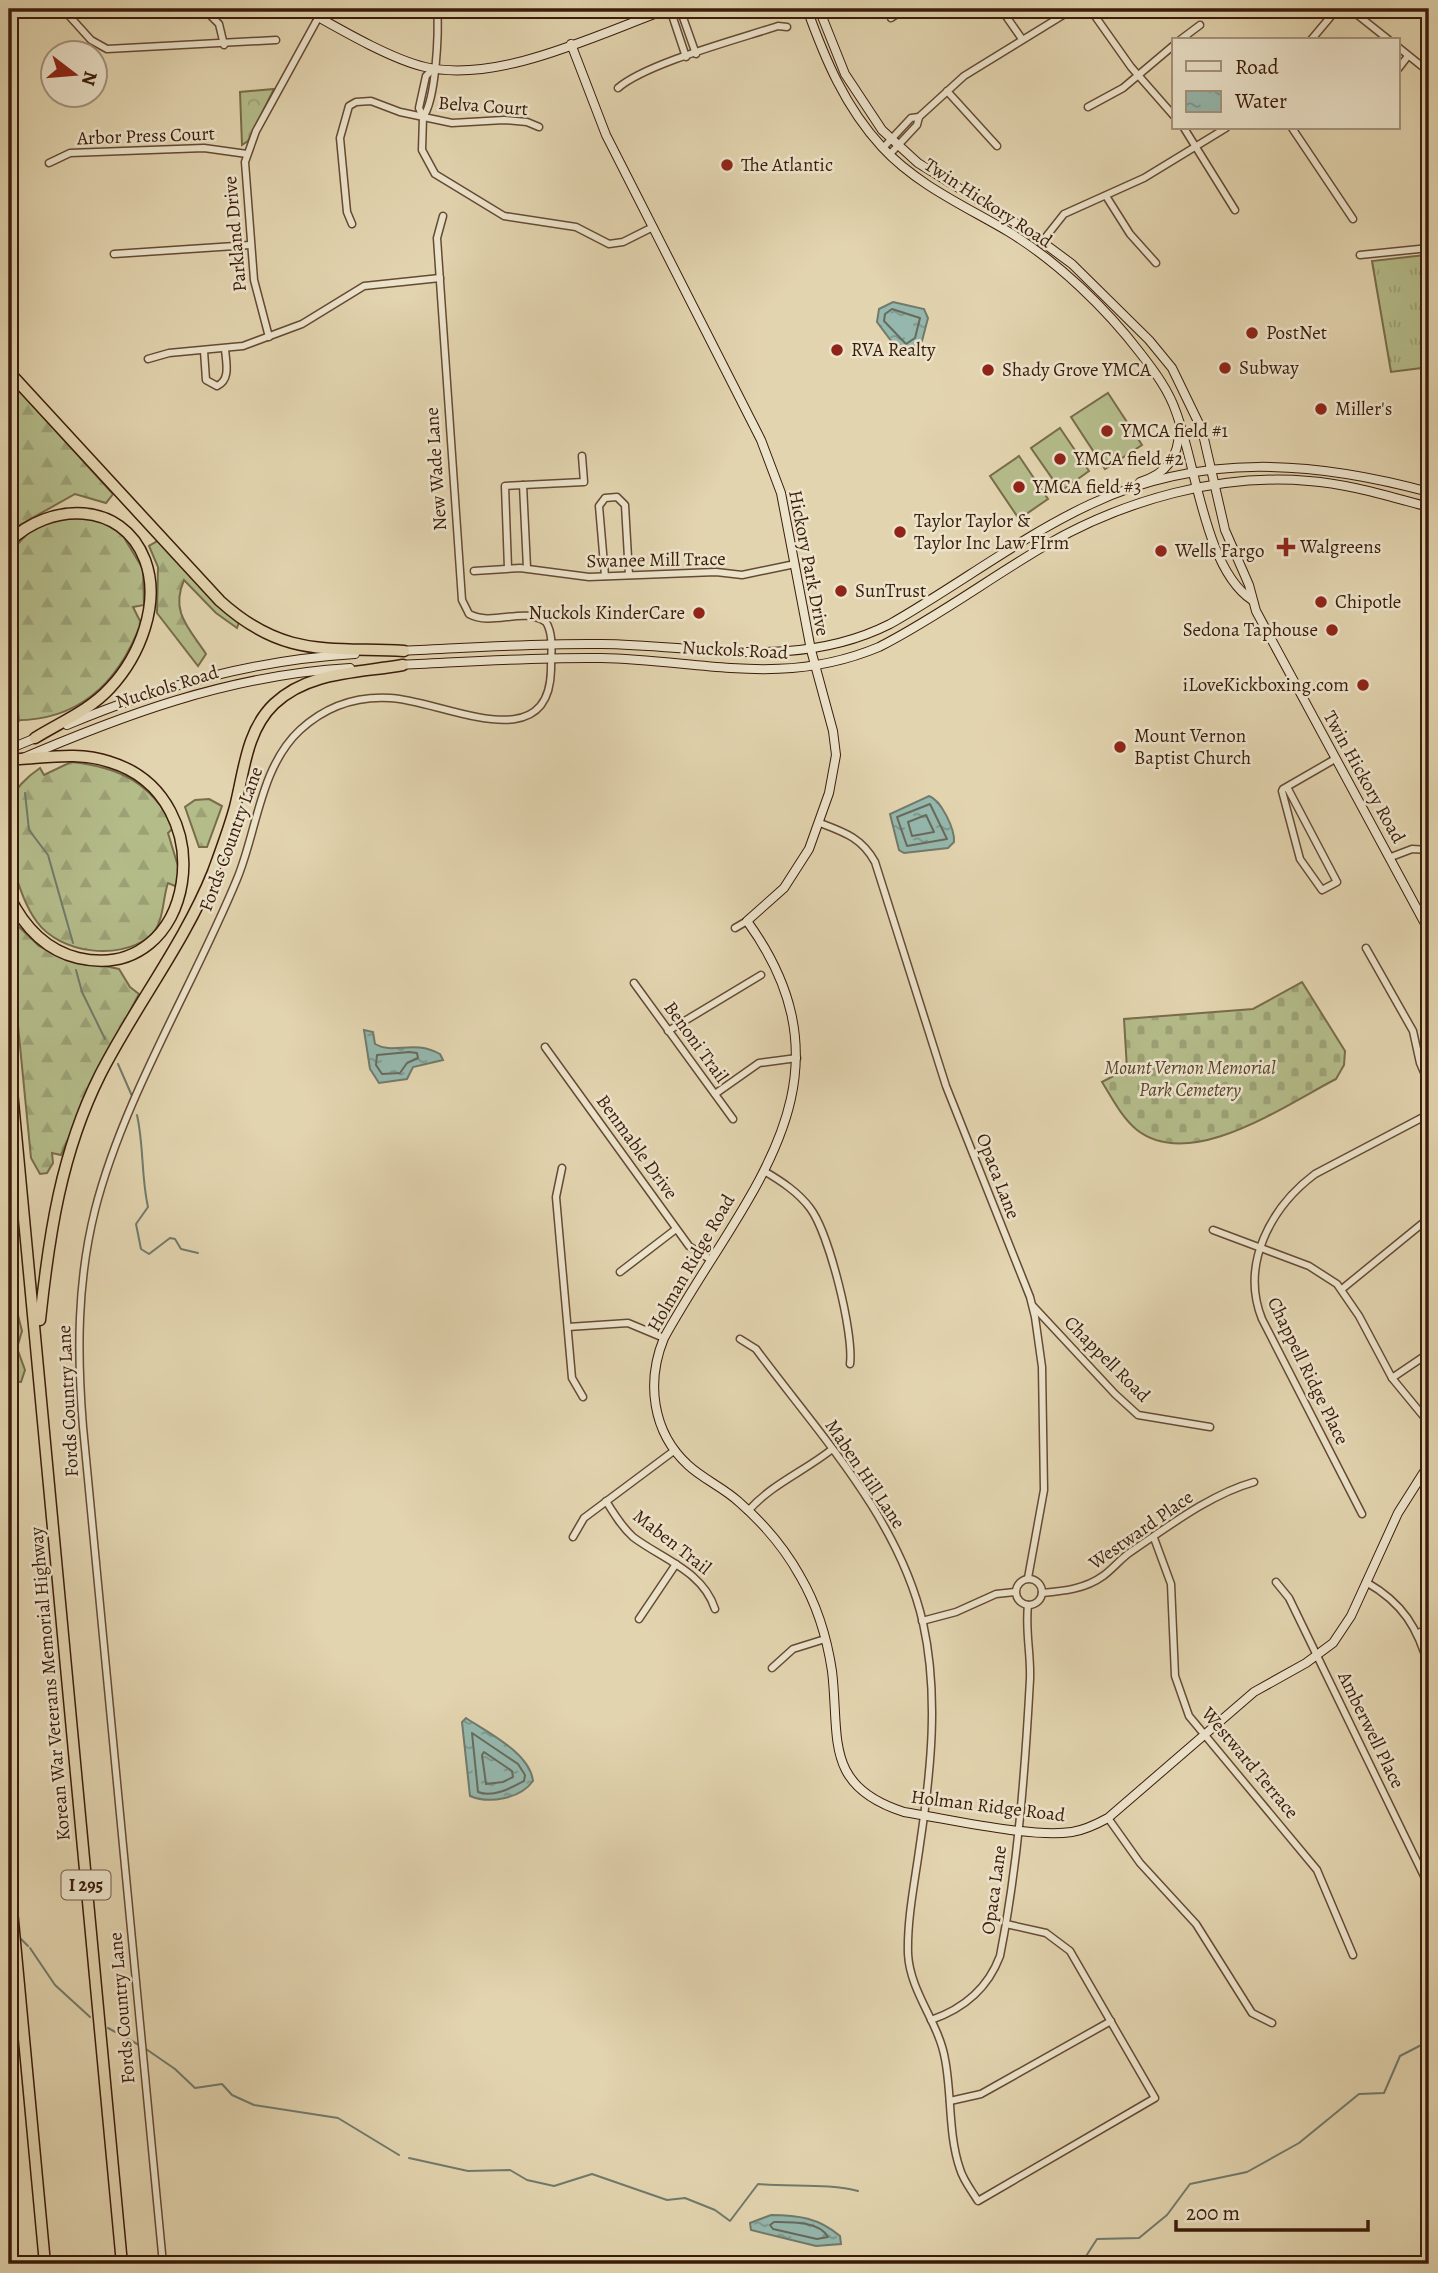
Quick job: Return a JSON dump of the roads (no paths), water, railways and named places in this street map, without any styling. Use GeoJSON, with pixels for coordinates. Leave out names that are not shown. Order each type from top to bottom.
{"type":"FeatureCollection","features":[{"type":"Feature","properties":{"kind":"highway"},"geometry":{"type":"LineString","coordinates":[[9,372],[211,591],[245,622],[276,640],[311,649],[404,651]]}},
{"type":"Feature","properties":{"kind":"highway"},"geometry":{"type":"LineString","coordinates":[[9,542],[28,526],[55,514],[80,512],[96,515],[122,528],[136,544],[145,561],[150,581],[148,609],[142,634],[122,674],[89,706],[36,738]]}},
{"type":"Feature","properties":{"kind":"highway"},"geometry":{"type":"LineString","coordinates":[[37,1340],[52,1218],[77,1129],[114,1048],[178,943],[203,895],[228,831],[250,743],[260,720],[287,693],[312,680],[402,665]]}},
{"type":"Feature","properties":{"kind":"highway"},"geometry":{"type":"LineString","coordinates":[[9,896],[26,925],[50,946],[81,958],[110,959],[134,951],[159,933],[173,913],[185,872],[184,847],[176,820],[159,794],[140,777],[118,764],[87,757],[15,761]]}},
{"type":"Feature","properties":{"kind":"highway","name":"Korean War Veterans Memorial Highway"},"geometry":{"type":"LineString","coordinates":[[9,1059],[122,2264]]}},
{"type":"Feature","properties":{"kind":"highway"},"geometry":{"type":"LineString","coordinates":[[9,1878],[45,2264]]}},
{"type":"Feature","properties":{"kind":"main road"},"geometry":{"type":"LineString","coordinates":[[304,9],[321,13],[391,54],[433,69],[463,71],[504,66],[669,9]]}},
{"type":"Feature","properties":{"kind":"main road","name":"Twin Hickory Road"},"geometry":{"type":"LineString","coordinates":[[807,9],[834,79],[886,151],[933,188],[1036,250],[1066,275],[1133,343],[1158,377],[1176,410],[1226,568],[1237,591],[1252,600]]}},
{"type":"Feature","properties":{"kind":"main road"},"geometry":{"type":"LineString","coordinates":[[814,9],[825,22]]}},
{"type":"Feature","properties":{"kind":"main road","name":"Twin Hickory Road"},"geometry":{"type":"LineString","coordinates":[[819,9],[845,74],[895,142],[918,163],[1043,241],[1133,324],[1172,368],[1198,419],[1225,530],[1249,585],[1252,600],[1429,931]]}},
{"type":"Feature","properties":{"kind":"main road","name":"Hickory Park Drive"},"geometry":{"type":"LineString","coordinates":[[571,44],[606,135],[761,440],[781,493],[811,650],[833,731],[836,755],[833,779],[820,823],[793,876],[747,921]]}},
{"type":"Feature","properties":{"kind":"main road"},"geometry":{"type":"LineString","coordinates":[[1097,501],[1155,477],[1168,466],[1176,453],[1179,438],[1176,410]]}},
{"type":"Feature","properties":{"kind":"main road","name":"Nuckols Road"},"geometry":{"type":"LineString","coordinates":[[12,747],[153,691],[219,672],[301,658],[551,645],[637,645],[757,654],[811,650],[864,636],[890,624],[1097,501],[1195,474],[1273,466],[1332,469],[1429,492]]}},
{"type":"Feature","properties":{"kind":"main road","name":"Nuckols Road"},"geometry":{"type":"LineString","coordinates":[[15,761],[148,707],[216,687],[330,669],[551,659],[630,659],[757,671],[815,666],[856,656],[898,637],[1046,545],[1100,518],[1146,501],[1199,488],[1259,481],[1310,481],[1429,507]]}},
{"type":"Feature","properties":{"kind":"main road","name":"Holman Ridge Road"},"geometry":{"type":"LineString","coordinates":[[747,921],[771,956],[783,983],[792,1015],[797,1058],[795,1083],[787,1121],[764,1171],[664,1338],[654,1369],[654,1398],[659,1422],[675,1450],[688,1465],[748,1511],[799,1573],[811,1596],[825,1639],[834,1692],[834,1734],[843,1765],[861,1790],[873,1799],[904,1812],[1019,1829],[1073,1832],[1108,1818],[1254,1692],[1318,1656],[1342,1631],[1398,1513],[1429,1464]]}},
{"type":"Feature","properties":{"kind":"street"},"geometry":{"type":"LineString","coordinates":[[63,9],[91,40],[107,49],[224,45],[276,40]]}},
{"type":"Feature","properties":{"kind":"street"},"geometry":{"type":"LineString","coordinates":[[204,9],[219,23],[224,45]]}},
{"type":"Feature","properties":{"kind":"street"},"geometry":{"type":"LineString","coordinates":[[437,9],[438,39],[433,69],[435,78],[429,109],[423,117],[422,150],[435,174],[496,212],[514,219],[576,227],[609,244],[623,242],[653,228]]}},
{"type":"Feature","properties":{"kind":"street"},"geometry":{"type":"LineString","coordinates":[[669,9],[686,57]]}},
{"type":"Feature","properties":{"kind":"street"},"geometry":{"type":"LineString","coordinates":[[680,9],[696,54]]}},
{"type":"Feature","properties":{"kind":"street"},"geometry":{"type":"LineString","coordinates":[[891,18],[905,9]]}},
{"type":"Feature","properties":{"kind":"street"},"geometry":{"type":"LineString","coordinates":[[1001,9],[1021,39]]}},
{"type":"Feature","properties":{"kind":"street"},"geometry":{"type":"LineString","coordinates":[[886,151],[917,125],[919,117],[964,76],[1073,9]]}},
{"type":"Feature","properties":{"kind":"street"},"geometry":{"type":"LineString","coordinates":[[1090,9],[1138,75],[1172,114]]}},
{"type":"Feature","properties":{"kind":"street"},"geometry":{"type":"LineString","coordinates":[[1313,38],[1337,9]]}},
{"type":"Feature","properties":{"kind":"street"},"geometry":{"type":"LineString","coordinates":[[1350,9],[1386,38]]}},
{"type":"Feature","properties":{"kind":"street","name":"Parkland Drive"},"geometry":{"type":"LineString","coordinates":[[269,337],[257,299],[250,246],[244,175],[247,154],[256,131],[321,13]]}},
{"type":"Feature","properties":{"kind":"street"},"geometry":{"type":"LineString","coordinates":[[1183,38],[1200,25]]}},
{"type":"Feature","properties":{"kind":"street"},"geometry":{"type":"LineString","coordinates":[[618,88],[628,79],[686,57],[778,26],[787,27]]}},
{"type":"Feature","properties":{"kind":"street"},"geometry":{"type":"LineString","coordinates":[[1088,107],[1105,100],[1172,47]]}},
{"type":"Feature","properties":{"kind":"street"},"geometry":{"type":"LineString","coordinates":[[1400,49],[1429,72]]}},
{"type":"Feature","properties":{"kind":"street"},"geometry":{"type":"LineString","coordinates":[[1400,66],[1408,56]]}},
{"type":"Feature","properties":{"kind":"street"},"geometry":{"type":"LineString","coordinates":[[947,91],[997,146]]}},
{"type":"Feature","properties":{"kind":"street","name":"Belva Court"},"geometry":{"type":"LineString","coordinates":[[352,224],[347,212],[340,138],[349,106],[356,102],[371,101],[423,117],[464,124],[527,122],[540,127]]}},
{"type":"Feature","properties":{"kind":"street"},"geometry":{"type":"LineString","coordinates":[[1185,130],[1235,210]]}},
{"type":"Feature","properties":{"kind":"street"},"geometry":{"type":"LineString","coordinates":[[1036,250],[1063,215],[1106,196],[1223,130]]}},
{"type":"Feature","properties":{"kind":"street"},"geometry":{"type":"LineString","coordinates":[[1293,130],[1353,219]]}},
{"type":"Feature","properties":{"kind":"street","name":"Arbor Press Court"},"geometry":{"type":"LineString","coordinates":[[49,163],[70,153],[204,148],[247,154]]}},
{"type":"Feature","properties":{"kind":"street"},"geometry":{"type":"LineString","coordinates":[[1106,196],[1130,234],[1156,263]]}},
{"type":"Feature","properties":{"kind":"street","name":"New Wade Lane"},"geometry":{"type":"LineString","coordinates":[[443,216],[437,238],[449,440],[463,607],[469,614],[479,618],[539,617],[549,625],[551,645]]}},
{"type":"Feature","properties":{"kind":"street"},"geometry":{"type":"LineString","coordinates":[[114,254],[250,246]]}},
{"type":"Feature","properties":{"kind":"street"},"geometry":{"type":"LineString","coordinates":[[1360,255],[1429,248]]}},
{"type":"Feature","properties":{"kind":"street"},"geometry":{"type":"LineString","coordinates":[[148,359],[162,354],[226,349],[269,337],[302,324],[364,286],[440,278]]}},
{"type":"Feature","properties":{"kind":"street"},"geometry":{"type":"LineString","coordinates":[[204,351],[206,380],[217,386],[223,383],[226,376],[226,349]]}},
{"type":"Feature","properties":{"kind":"street"},"geometry":{"type":"LineString","coordinates":[[508,568],[505,486],[584,482],[583,456]]}},
{"type":"Feature","properties":{"kind":"street"},"geometry":{"type":"LineString","coordinates":[[523,485],[527,568]]}},
{"type":"Feature","properties":{"kind":"street"},"geometry":{"type":"LineString","coordinates":[[604,576],[599,506],[605,499],[617,497],[625,505],[629,575]]}},
{"type":"Feature","properties":{"kind":"street","name":"Swanee Mill Trace"},"geometry":{"type":"LineString","coordinates":[[474,571],[527,568],[577,576],[748,575],[795,564]]}},
{"type":"Feature","properties":{"kind":"street","name":"Fords Country Lane"},"geometry":{"type":"LineString","coordinates":[[163,2264],[79,1382],[81,1289],[95,1210],[126,1122],[236,881],[274,766],[294,736],[327,711],[371,698],[398,698],[502,721],[521,719],[534,712],[546,699],[551,645]]}},
{"type":"Feature","properties":{"kind":"street"},"geometry":{"type":"LineString","coordinates":[[1287,786],[1337,882],[1322,890],[1300,859],[1282,791],[1287,786],[1335,759]]}},
{"type":"Feature","properties":{"kind":"street","name":"Opaca Lane"},"geometry":{"type":"LineString","coordinates":[[820,823],[853,836],[866,847],[875,862],[946,1086],[1032,1304],[1042,1367],[1044,1482],[1028,1578]]}},
{"type":"Feature","properties":{"kind":"street"},"geometry":{"type":"LineString","coordinates":[[1391,857],[1412,849],[1429,850]]}},
{"type":"Feature","properties":{"kind":"street","name":"Hickory Park Drive"},"geometry":{"type":"LineString","coordinates":[[735,928],[747,921]]}},
{"type":"Feature","properties":{"kind":"street"},"geometry":{"type":"LineString","coordinates":[[1366,948],[1413,1031],[1420,1063],[1429,1084]]}},
{"type":"Feature","properties":{"kind":"street"},"geometry":{"type":"LineString","coordinates":[[668,1031],[761,975]]}},
{"type":"Feature","properties":{"kind":"street","name":"Benoni Trail"},"geometry":{"type":"LineString","coordinates":[[634,983],[733,1119]]}},
{"type":"Feature","properties":{"kind":"street","name":"Benmable Drive"},"geometry":{"type":"LineString","coordinates":[[545,1046],[689,1246],[711,1260]]}},
{"type":"Feature","properties":{"kind":"street"},"geometry":{"type":"LineString","coordinates":[[715,1094],[759,1063],[797,1058]]}},
{"type":"Feature","properties":{"kind":"street","name":"Chappell Ridge Place"},"geometry":{"type":"LineString","coordinates":[[1362,1514],[1258,1309],[1254,1284],[1262,1248],[1277,1211],[1300,1185],[1315,1174],[1429,1114]]}},
{"type":"Feature","properties":{"kind":"street"},"geometry":{"type":"LineString","coordinates":[[562,1168],[556,1190],[572,1378],[583,1397]]}},
{"type":"Feature","properties":{"kind":"street"},"geometry":{"type":"LineString","coordinates":[[764,1171],[797,1194],[821,1226],[851,1339],[850,1364]]}},
{"type":"Feature","properties":{"kind":"street"},"geometry":{"type":"LineString","coordinates":[[1342,1289],[1429,1218]]}},
{"type":"Feature","properties":{"kind":"street"},"geometry":{"type":"LineString","coordinates":[[620,1272],[677,1229]]}},
{"type":"Feature","properties":{"kind":"street"},"geometry":{"type":"LineString","coordinates":[[1213,1230],[1309,1266],[1342,1289],[1392,1378],[1429,1423]]}},
{"type":"Feature","properties":{"kind":"street","name":"Chappell Road"},"geometry":{"type":"LineString","coordinates":[[1032,1304],[1115,1394],[1138,1415],[1210,1426]]}},
{"type":"Feature","properties":{"kind":"street"},"geometry":{"type":"LineString","coordinates":[[568,1327],[628,1323],[664,1338]]}},
{"type":"Feature","properties":{"kind":"street","name":"Maben Hill Lane"},"geometry":{"type":"LineString","coordinates":[[740,1339],[756,1349],[831,1450],[890,1537],[922,1621],[932,1689],[924,1815],[908,1930],[908,1949],[916,1987],[944,2052],[954,2144],[960,2171],[978,2201],[1155,2098],[1111,2021]]}},
{"type":"Feature","properties":{"kind":"street"},"geometry":{"type":"LineString","coordinates":[[1392,1378],[1429,1353]]}},
{"type":"Feature","properties":{"kind":"street"},"geometry":{"type":"LineString","coordinates":[[573,1537],[584,1518],[675,1450]]}},
{"type":"Feature","properties":{"kind":"street"},"geometry":{"type":"LineString","coordinates":[[748,1511],[775,1485],[812,1465],[831,1450]]}},
{"type":"Feature","properties":{"kind":"street","name":"Westward Place"},"geometry":{"type":"LineString","coordinates":[[1042,1593],[1068,1591],[1093,1582],[1128,1553],[1235,1487],[1254,1482]]}},
{"type":"Feature","properties":{"kind":"street","name":"Maben Trail"},"geometry":{"type":"LineString","coordinates":[[606,1501],[633,1536],[676,1564],[706,1589],[715,1609]]}},
{"type":"Feature","properties":{"kind":"street","name":"Westward Terrace"},"geometry":{"type":"LineString","coordinates":[[1154,1538],[1171,1584],[1175,1676],[1189,1716],[1317,1870],[1353,1955]]}},
{"type":"Feature","properties":{"kind":"street"},"geometry":{"type":"LineString","coordinates":[[639,1619],[676,1564]]}},
{"type":"Feature","properties":{"kind":"street"},"geometry":{"type":"LineString","coordinates":[[1028,1578],[1038,1583],[1042,1593],[1039,1600],[1028,1605],[1020,1602],[1015,1592],[1018,1584],[1028,1578]]}},
{"type":"Feature","properties":{"kind":"street","name":"Amberwell Place"},"geometry":{"type":"LineString","coordinates":[[1276,1582],[1289,1598],[1318,1656],[1424,1876],[1429,1895]]}},
{"type":"Feature","properties":{"kind":"street"},"geometry":{"type":"LineString","coordinates":[[1366,1582],[1395,1601],[1419,1633],[1429,1668]]}},
{"type":"Feature","properties":{"kind":"street"},"geometry":{"type":"LineString","coordinates":[[922,1621],[956,1612],[996,1594],[1015,1592]]}},
{"type":"Feature","properties":{"kind":"street","name":"Opaca Lane"},"geometry":{"type":"LineString","coordinates":[[931,2020],[959,2007],[985,1984],[1000,1956],[1019,1829],[1031,1668],[1026,1632],[1028,1605]]}},
{"type":"Feature","properties":{"kind":"street"},"geometry":{"type":"LineString","coordinates":[[1419,1633],[1429,1628]]}},
{"type":"Feature","properties":{"kind":"street"},"geometry":{"type":"LineString","coordinates":[[772,1668],[793,1649],[825,1639]]}},
{"type":"Feature","properties":{"kind":"street"},"geometry":{"type":"LineString","coordinates":[[1108,1818],[1140,1863],[1196,1924],[1252,2013],[1272,2024]]}},
{"type":"Feature","properties":{"kind":"street"},"geometry":{"type":"LineString","coordinates":[[950,2101],[967,2099],[988,2091],[1111,2021],[1080,1965],[1065,1945],[1039,1930],[1006,1924]]}},
{"type":"Feature","properties":{"kind":"water"},"geometry":{"type":"Polygon","coordinates":[[[893,302],[924,309],[928,318],[922,341],[904,353],[895,346],[877,322],[879,309],[893,302]]]}},
{"type":"Feature","properties":{"kind":"water"},"geometry":{"type":"Polygon","coordinates":[[[929,796],[938,803],[946,816],[954,842],[948,848],[904,853],[899,850],[890,814],[929,796]]]}},
{"type":"Feature","properties":{"kind":"water"},"geometry":{"type":"Polygon","coordinates":[[[364,1030],[373,1032],[375,1044],[382,1047],[421,1048],[440,1054],[443,1060],[413,1067],[407,1079],[379,1083],[370,1069],[364,1030]]]}},
{"type":"Feature","properties":{"kind":"water"},"geometry":{"type":"Polygon","coordinates":[[[466,1718],[506,1744],[524,1761],[533,1781],[527,1787],[512,1796],[495,1800],[470,1796],[462,1722],[466,1718]]]}},
{"type":"Feature","properties":{"kind":"water"},"geometry":{"type":"Polygon","coordinates":[[[771,2215],[816,2221],[840,2236],[841,2244],[816,2246],[751,2230],[750,2223],[771,2215]]]}},
{"type":"Feature","properties":{"kind":"waterway"},"geometry":{"type":"LineString","coordinates":[[9,592],[19,721]]}},
{"type":"Feature","properties":{"kind":"waterway"},"geometry":{"type":"LineString","coordinates":[[25,793],[29,830],[48,855],[73,943]]}},
{"type":"Feature","properties":{"kind":"waterway"},"geometry":{"type":"LineString","coordinates":[[76,970],[82,992],[105,1039]]}},
{"type":"Feature","properties":{"kind":"waterway"},"geometry":{"type":"LineString","coordinates":[[118,1064],[132,1096]]}},
{"type":"Feature","properties":{"kind":"waterway"},"geometry":{"type":"LineString","coordinates":[[137,1115],[148,1207],[136,1224],[141,1249],[149,1254],[170,1238],[175,1239],[181,1249],[198,1253]]}},
{"type":"Feature","properties":{"kind":"waterway"},"geometry":{"type":"LineString","coordinates":[[20,1938],[28,1946]]}},
{"type":"Feature","properties":{"kind":"waterway"},"geometry":{"type":"LineString","coordinates":[[30,1948],[55,1985],[90,2017]]}},
{"type":"Feature","properties":{"kind":"waterway"},"geometry":{"type":"LineString","coordinates":[[108,2028],[141,2046]]}},
{"type":"Feature","properties":{"kind":"waterway"},"geometry":{"type":"LineString","coordinates":[[1081,2264],[1097,2239],[1139,2238],[1167,2215],[1190,2184],[1247,2172],[1299,2143],[1359,2094],[1384,2093],[1400,2056],[1429,2041]]}},
{"type":"Feature","properties":{"kind":"waterway"},"geometry":{"type":"LineString","coordinates":[[146,2049],[175,2069],[195,2088],[222,2084],[232,2095],[254,2105],[338,2118],[399,2155]]}},
{"type":"Feature","properties":{"kind":"waterway"},"geometry":{"type":"LineString","coordinates":[[409,2158],[468,2171],[510,2170],[527,2180],[554,2186],[592,2174],[667,2200],[685,2198],[715,2210],[730,2221],[758,2184],[822,2186],[858,2191]]}},
{"type":"Feature","properties":{"kind":"place","name":"The Atlantic"},"geometry":{"type":"Point","coordinates":[727,165]}},
{"type":"Feature","properties":{"kind":"place","name":"PostNet"},"geometry":{"type":"Point","coordinates":[1252,333]}},
{"type":"Feature","properties":{"kind":"place","name":"RVA Realty"},"geometry":{"type":"Point","coordinates":[837,350]}},
{"type":"Feature","properties":{"kind":"place","name":"Subway"},"geometry":{"type":"Point","coordinates":[1225,368]}},
{"type":"Feature","properties":{"kind":"place","name":"Shady Grove YMCA"},"geometry":{"type":"Point","coordinates":[988,370]}},
{"type":"Feature","properties":{"kind":"place","name":"Miller's"},"geometry":{"type":"Point","coordinates":[1321,409]}},
{"type":"Feature","properties":{"kind":"place","name":"YMCA field #1"},"geometry":{"type":"Point","coordinates":[1107,431]}},
{"type":"Feature","properties":{"kind":"place","name":"YMCA field #2"},"geometry":{"type":"Point","coordinates":[1060,459]}},
{"type":"Feature","properties":{"kind":"place","name":"YMCA field #3"},"geometry":{"type":"Point","coordinates":[1019,487]}},
{"type":"Feature","properties":{"kind":"place","name":"Taylor Taylor & Taylor Inc Law FIrm"},"geometry":{"type":"Point","coordinates":[900,532]}},
{"type":"Feature","properties":{"kind":"place","name":"Walgreens"},"geometry":{"type":"Point","coordinates":[1286,547]}},
{"type":"Feature","properties":{"kind":"place","name":"Wells Fargo"},"geometry":{"type":"Point","coordinates":[1161,551]}},
{"type":"Feature","properties":{"kind":"place","name":"SunTrust"},"geometry":{"type":"Point","coordinates":[841,591]}},
{"type":"Feature","properties":{"kind":"place","name":"Chipotle"},"geometry":{"type":"Point","coordinates":[1321,602]}},
{"type":"Feature","properties":{"kind":"place","name":"Nuckols KinderCare"},"geometry":{"type":"Point","coordinates":[699,613]}},
{"type":"Feature","properties":{"kind":"place","name":"Sedona Taphouse"},"geometry":{"type":"Point","coordinates":[1332,630]}},
{"type":"Feature","properties":{"kind":"place","name":"iLoveKickboxing.com"},"geometry":{"type":"Point","coordinates":[1363,685]}},
{"type":"Feature","properties":{"kind":"place","name":"Mount Vernon Baptist Church"},"geometry":{"type":"Point","coordinates":[1120,747]}},
{"type":"Feature","properties":{"kind":"park label","name":"Mount Vernon Memorial Park Cemetery"},"geometry":{"type":"Point","coordinates":[1190,1079]}}]}
